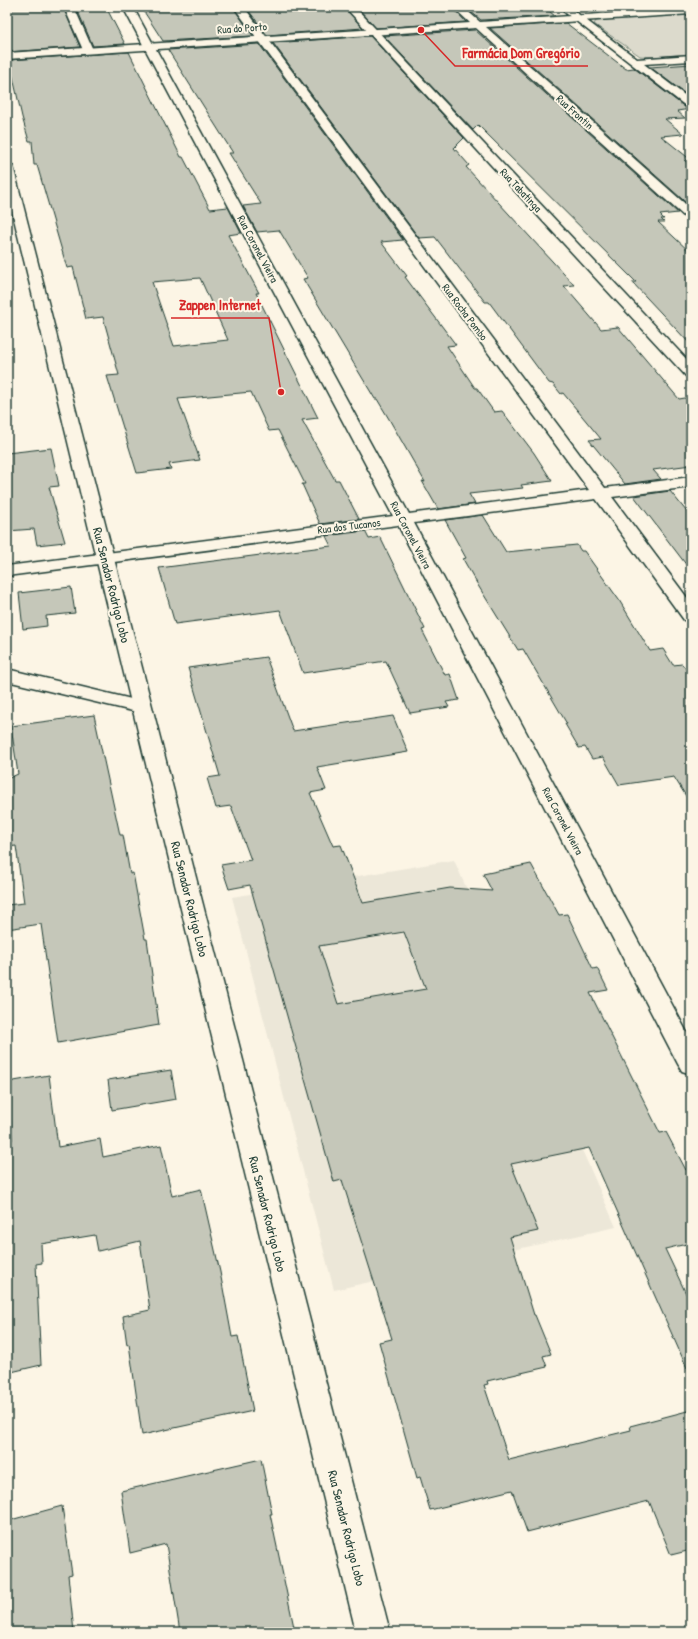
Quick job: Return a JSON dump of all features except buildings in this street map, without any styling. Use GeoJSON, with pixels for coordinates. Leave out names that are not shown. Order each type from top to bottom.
{"type":"FeatureCollection","features":[{"type":"Feature","properties":{"kind":"street"},"geometry":{"type":"LineString","coordinates":[[69,7],[88,50]]}},
{"type":"Feature","properties":{"kind":"street","name":"Rua Coronel Vieira"},"geometry":{"type":"LineString","coordinates":[[128,7],[403,520],[691,1064]]}},
{"type":"Feature","properties":{"kind":"street","name":"Rua Rocha Pombo"},"geometry":{"type":"LineString","coordinates":[[239,7],[691,616]]}},
{"type":"Feature","properties":{"kind":"street","name":"Rua Tabatinga"},"geometry":{"type":"LineString","coordinates":[[350,7],[691,373]]}},
{"type":"Feature","properties":{"kind":"street","name":"Rua Frontin"},"geometry":{"type":"LineString","coordinates":[[458,7],[691,216]]}},
{"type":"Feature","properties":{"kind":"street"},"geometry":{"type":"LineString","coordinates":[[563,7],[691,105]]}},
{"type":"Feature","properties":{"kind":"street","name":"Rua do Porto"},"geometry":{"type":"LineString","coordinates":[[7,56],[262,38],[691,11]]}},
{"type":"Feature","properties":{"kind":"street"},"geometry":{"type":"LineString","coordinates":[[634,62],[691,58]]}},
{"type":"Feature","properties":{"kind":"street","name":"Rua Senador Rodrigo Lobo"},"geometry":{"type":"LineString","coordinates":[[7,166],[141,707],[374,1632]]}},
{"type":"Feature","properties":{"kind":"street","name":"Rua dos Tucanos"},"geometry":{"type":"LineString","coordinates":[[7,571],[691,482]]}},
{"type":"Feature","properties":{"kind":"street"},"geometry":{"type":"LineString","coordinates":[[7,675],[141,707]]}},
{"type":"Feature","properties":{"kind":"shaded area"},"geometry":{"type":"Polygon","coordinates":[[[691,14],[691,54],[655,57],[640,56],[594,24],[596,21],[603,20],[691,14]]]}},
{"type":"Feature","properties":{"kind":"shaded area"},"geometry":{"type":"Polygon","coordinates":[[[454,860],[616,1227],[334,1290],[232,897],[454,860]]]}},
{"type":"Feature","properties":{"kind":"place","name":"Farmácia Dom Gregório"},"geometry":{"type":"Point","coordinates":[421,30]}},
{"type":"Feature","properties":{"kind":"place","name":"Zappen Internet"},"geometry":{"type":"Point","coordinates":[281,392]}}]}
